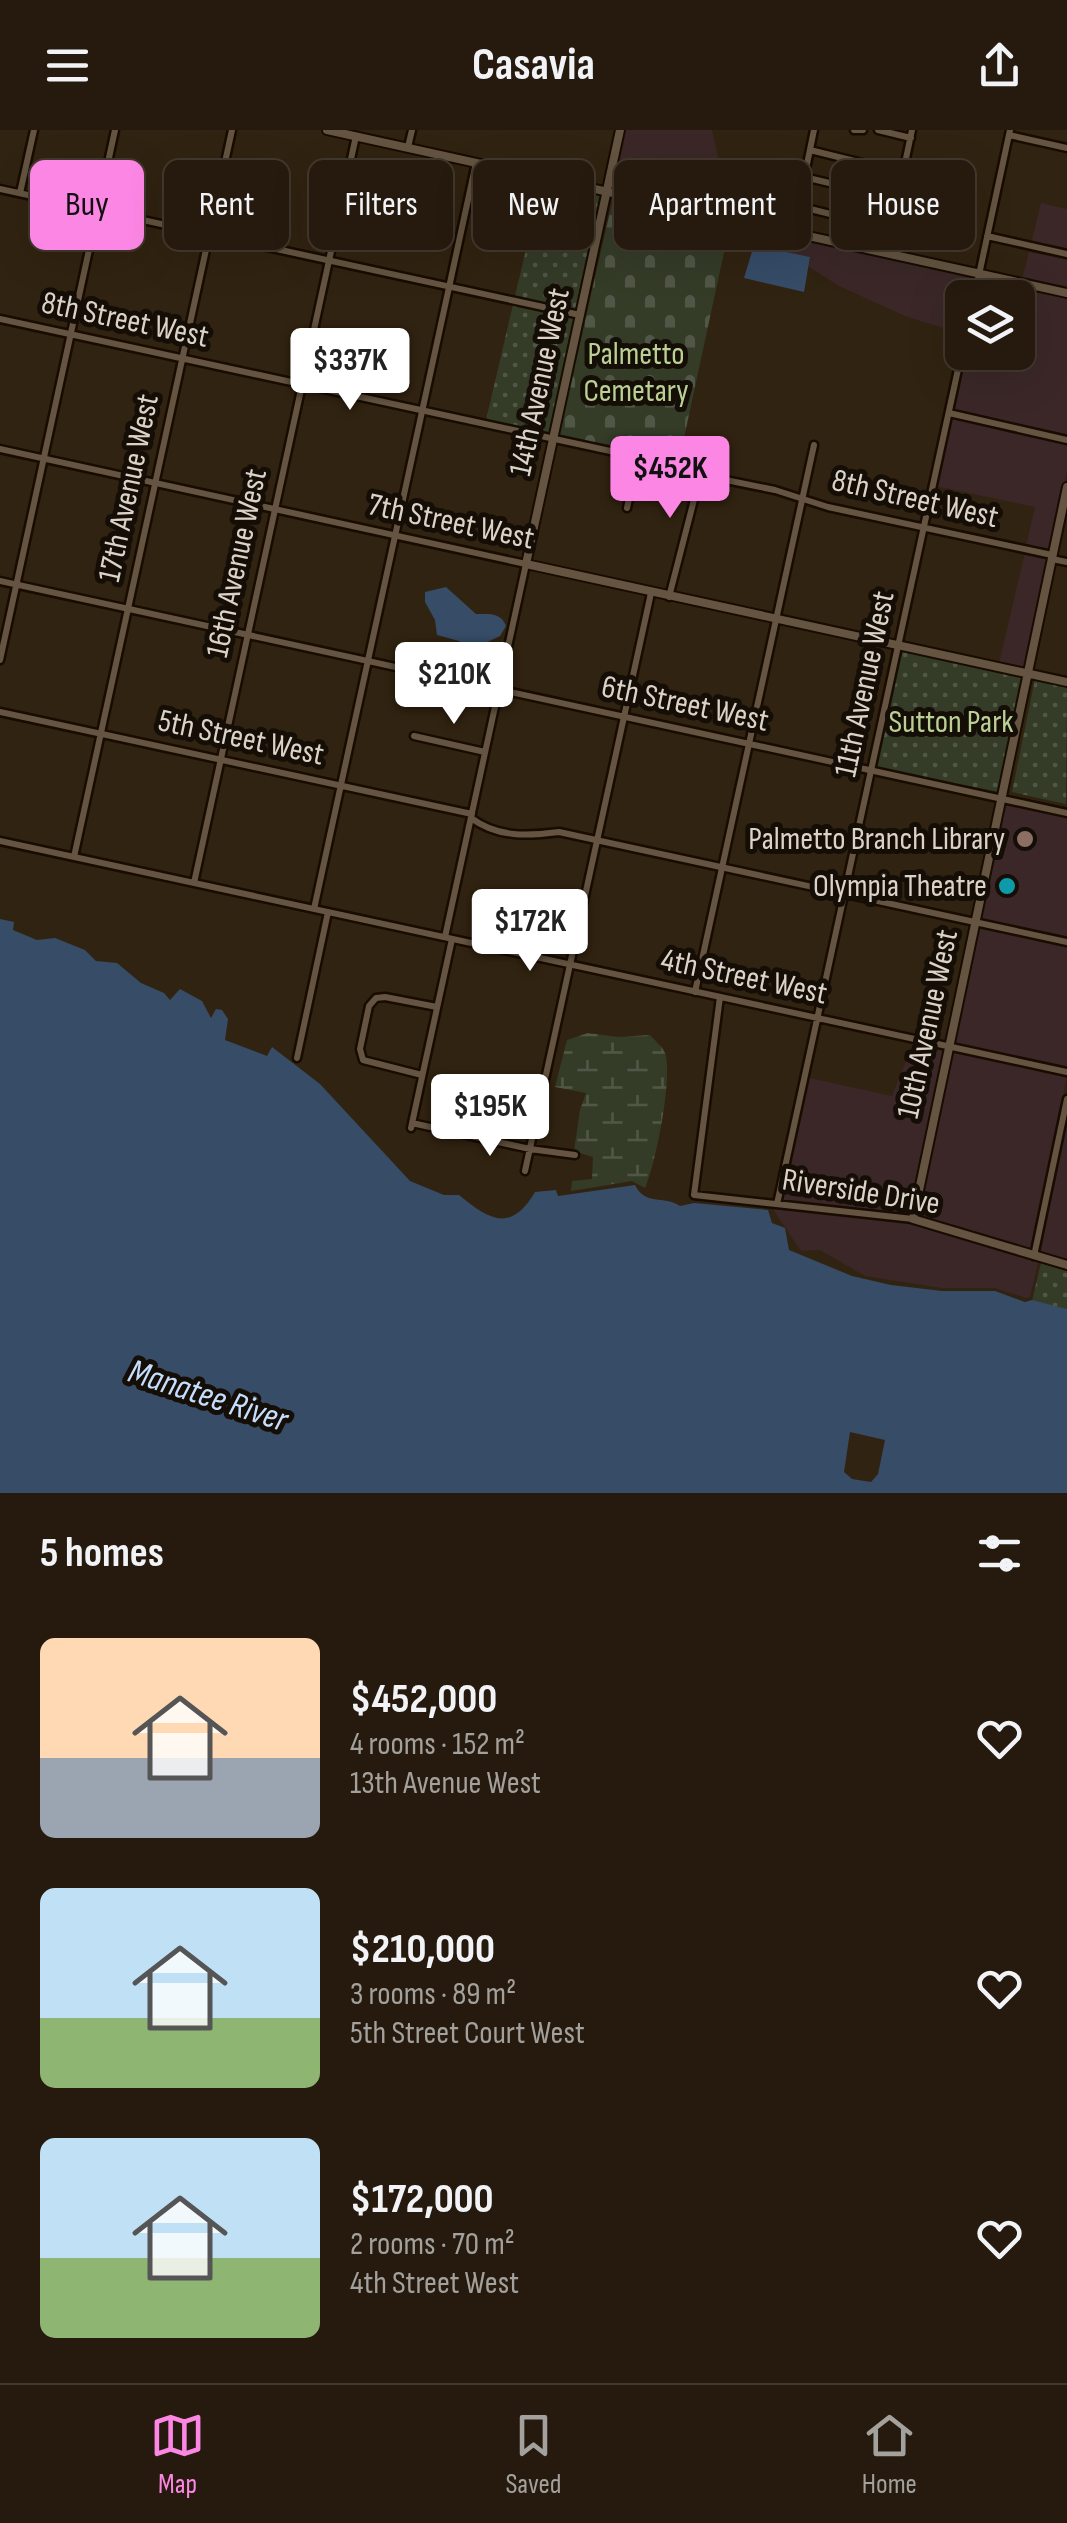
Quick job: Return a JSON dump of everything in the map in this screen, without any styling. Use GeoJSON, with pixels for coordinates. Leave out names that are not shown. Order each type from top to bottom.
{"type":"FeatureCollection","features":[{"type":"Feature","properties":{"kind":"street"},"geometry":{"type":"LineString","coordinates":[[20,193],[34,130]]}},
{"type":"Feature","properties":{"kind":"street"},"geometry":{"type":"LineString","coordinates":[[109,160],[115,130]]}},
{"type":"Feature","properties":{"kind":"street","name":"17th Avenue West"},"geometry":{"type":"LineString","coordinates":[[225,160],[232,130]]}},
{"type":"Feature","properties":{"kind":"street"},"geometry":{"type":"LineString","coordinates":[[327,130],[473,161]]}},
{"type":"Feature","properties":{"kind":"street"},"geometry":{"type":"LineString","coordinates":[[408,147],[412,130]]}},
{"type":"Feature","properties":{"kind":"street","name":"14th Avenue West"},"geometry":{"type":"LineString","coordinates":[[530,1149],[411,1125],[472,816],[620,130]]}},
{"type":"Feature","properties":{"kind":"street"},"geometry":{"type":"LineString","coordinates":[[808,160],[814,130]]}},
{"type":"Feature","properties":{"kind":"street"},"geometry":{"type":"LineString","coordinates":[[854,130],[864,130]]}},
{"type":"Feature","properties":{"kind":"street"},"geometry":{"type":"LineString","coordinates":[[878,130],[911,134],[906,160]]}},
{"type":"Feature","properties":{"kind":"street"},"geometry":{"type":"LineString","coordinates":[[978,280],[1010,132],[1067,148]]}},
{"type":"Feature","properties":{"kind":"street","name":"16th Avenue West"},"geometry":{"type":"LineString","coordinates":[[194,883],[356,136]]}},
{"type":"Feature","properties":{"kind":"street"},"geometry":{"type":"LineString","coordinates":[[810,150],[850,160]]}},
{"type":"Feature","properties":{"kind":"street"},"geometry":{"type":"LineString","coordinates":[[314,909],[473,176]]}},
{"type":"Feature","properties":{"kind":"street"},"geometry":{"type":"LineString","coordinates":[[594,188],[614,193]]}},
{"type":"Feature","properties":{"kind":"street"},"geometry":{"type":"LineString","coordinates":[[0,189],[30,195]]}},
{"type":"Feature","properties":{"kind":"street"},"geometry":{"type":"LineString","coordinates":[[811,236],[1067,292]]}},
{"type":"Feature","properties":{"kind":"street"},"geometry":{"type":"LineString","coordinates":[[987,236],[1067,254]]}},
{"type":"Feature","properties":{"kind":"street"},"geometry":{"type":"LineString","coordinates":[[0,660],[89,250]]}},
{"type":"Feature","properties":{"kind":"street","name":"17th Avenue West"},"geometry":{"type":"LineString","coordinates":[[74,857],[206,250]]}},
{"type":"Feature","properties":{"kind":"street"},"geometry":{"type":"LineString","coordinates":[[282,250],[580,314]]}},
{"type":"Feature","properties":{"kind":"street","name":"8th Street West"},"geometry":{"type":"LineString","coordinates":[[0,319],[638,457],[1067,562]]}},
{"type":"Feature","properties":{"kind":"street","name":"11th Avenue West"},"geometry":{"type":"LineString","coordinates":[[778,1204],[958,370]]}},
{"type":"Feature","properties":{"kind":"street"},"geometry":{"type":"LineString","coordinates":[[949,413],[1067,440]]}},
{"type":"Feature","properties":{"kind":"street"},"geometry":{"type":"LineString","coordinates":[[695,992],[814,445]]}},
{"type":"Feature","properties":{"kind":"street","name":"7th Street West"},"geometry":{"type":"LineString","coordinates":[[0,450],[1067,682]]}},
{"type":"Feature","properties":{"kind":"street"},"geometry":{"type":"LineString","coordinates":[[627,508],[638,457]]}},
{"type":"Feature","properties":{"kind":"street"},"geometry":{"type":"LineString","coordinates":[[670,597],[697,488],[707,476]]}},
{"type":"Feature","properties":{"kind":"street","name":"10th Avenue West"},"geometry":{"type":"LineString","coordinates":[[913,1219],[1067,487]]}},
{"type":"Feature","properties":{"kind":"street","name":"6th Street West"},"geometry":{"type":"LineString","coordinates":[[0,581],[1067,813]]}},
{"type":"Feature","properties":{"kind":"street"},"geometry":{"type":"LineString","coordinates":[[526,1170],[651,593]]}},
{"type":"Feature","properties":{"kind":"street","name":"5th Street West"},"geometry":{"type":"LineString","coordinates":[[0,712],[472,816],[483,827],[523,836],[559,832],[1067,942]]}},
{"type":"Feature","properties":{"kind":"street"},"geometry":{"type":"LineString","coordinates":[[414,736],[486,752]]}},
{"type":"Feature","properties":{"kind":"street","name":"4th Street West"},"geometry":{"type":"LineString","coordinates":[[0,841],[1067,1072]]}},
{"type":"Feature","properties":{"kind":"street"},"geometry":{"type":"LineString","coordinates":[[297,1058],[328,912]]}},
{"type":"Feature","properties":{"kind":"street"},"geometry":{"type":"LineString","coordinates":[[422,1075],[363,1060],[360,1049],[369,1006],[376,998],[385,996],[437,1007]]}},
{"type":"Feature","properties":{"kind":"street","name":"Riverside Drive"},"geometry":{"type":"LineString","coordinates":[[720,997],[694,1196],[913,1219],[1067,1265]]}},
{"type":"Feature","properties":{"kind":"street"},"geometry":{"type":"LineString","coordinates":[[1034,1258],[1067,1098]]}},
{"type":"Feature","properties":{"kind":"street"},"geometry":{"type":"LineString","coordinates":[[530,1149],[575,1155]]}},
{"type":"Feature","properties":{"kind":"shaded area"},"geometry":{"type":"Polygon","coordinates":[[[623,130],[712,130],[719,160],[617,160],[623,130]]]}},
{"type":"Feature","properties":{"kind":"shaded area"},"geometry":{"type":"Polygon","coordinates":[[[1041,203],[1067,209],[1067,252],[1031,244],[1041,203]]]}},
{"type":"Feature","properties":{"kind":"shaded area"},"geometry":{"type":"Polygon","coordinates":[[[811,240],[831,244],[831,250],[857,250],[975,276],[974,280],[945,280],[945,329],[905,316],[839,286],[809,267],[810,257],[780,251],[811,250],[811,240]]]}},
{"type":"Feature","properties":{"kind":"shaded area"},"geometry":{"type":"Polygon","coordinates":[[[1029,252],[1067,260],[1067,289],[1022,279],[1029,252]]]}},
{"type":"Feature","properties":{"kind":"shaded area"},"geometry":{"type":"Polygon","coordinates":[[[1035,289],[1067,296],[1067,436],[953,410],[963,370],[1035,370],[1035,289]]]}},
{"type":"Feature","properties":{"kind":"shaded area"},"geometry":{"type":"Polygon","coordinates":[[[951,417],[1067,443],[1067,471],[1050,551],[1026,546],[1035,507],[936,486],[951,417]]]}},
{"type":"Feature","properties":{"kind":"shaded area"},"geometry":{"type":"Polygon","coordinates":[[[1025,553],[1048,558],[1025,668],[999,663],[1025,553]]]}},
{"type":"Feature","properties":{"kind":"shaded area"},"geometry":{"type":"Polygon","coordinates":[[[1003,803],[1067,816],[1067,938],[979,918],[1003,803]]]}},
{"type":"Feature","properties":{"kind":"shaded area"},"geometry":{"type":"Polygon","coordinates":[[[978,925],[1067,945],[1067,1069],[954,1044],[978,925]]]}},
{"type":"Feature","properties":{"kind":"shaded area"},"geometry":{"type":"Polygon","coordinates":[[[913,1043],[946,1050],[910,1215],[782,1201],[809,1078],[892,1096],[913,1043]]]}},
{"type":"Feature","properties":{"kind":"shaded area"},"geometry":{"type":"Polygon","coordinates":[[[952,1051],[1067,1076],[1031,1253],[917,1217],[952,1051]]]}},
{"type":"Feature","properties":{"kind":"shaded area"},"geometry":{"type":"Polygon","coordinates":[[[1067,1115],[1067,1263],[1037,1255],[1067,1115]]]}},
{"type":"Feature","properties":{"kind":"shaded area"},"geometry":{"type":"Polygon","coordinates":[[[776,1207],[912,1223],[1038,1263],[1030,1297],[995,1288],[942,1288],[865,1276],[820,1250],[801,1251],[774,1211],[776,1207]]]}},
{"type":"Feature","properties":{"kind":"green space"},"geometry":{"type":"Polygon","coordinates":[[[594,192],[603,194],[594,234],[594,192]]]}},
{"type":"Feature","properties":{"kind":"green space","name":"Palmetto Cemetary"},"geometry":{"type":"Polygon","coordinates":[[[612,203],[614,250],[724,250],[679,461],[559,435],[612,203]]]}},
{"type":"Feature","properties":{"kind":"green space"},"geometry":{"type":"Polygon","coordinates":[[[526,250],[590,250],[549,433],[486,420],[526,250]]]}},
{"type":"Feature","properties":{"kind":"green space","name":"Sutton Park"},"geometry":{"type":"Polygon","coordinates":[[[900,648],[1025,675],[1000,792],[875,768],[900,648]]]}},
{"type":"Feature","properties":{"kind":"green space"},"geometry":{"type":"Polygon","coordinates":[[[1035,679],[1067,685],[1066,804],[1012,792],[1035,679]]]}},
{"type":"Feature","properties":{"kind":"green space"},"geometry":{"type":"Polygon","coordinates":[[[588,1033],[618,1037],[650,1035],[665,1053],[667,1081],[662,1120],[645,1188],[632,1181],[571,1191],[572,1181],[592,1179],[593,1157],[574,1151],[586,1093],[555,1087],[567,1040],[588,1033]]]}},
{"type":"Feature","properties":{"kind":"green space"},"geometry":{"type":"Polygon","coordinates":[[[1041,1263],[1067,1270],[1067,1311],[1032,1301],[1041,1263]]]}},
{"type":"Feature","properties":{"kind":"water"},"geometry":{"type":"Polygon","coordinates":[[[752,250],[777,250],[810,257],[804,292],[744,278],[752,250]]]}},
{"type":"Feature","properties":{"kind":"water"},"geometry":{"type":"Polygon","coordinates":[[[446,587],[476,614],[501,618],[506,626],[500,636],[467,652],[459,641],[437,635],[425,592],[446,587]]]}},
{"type":"Feature","properties":{"kind":"water","name":"Manatee River"},"geometry":{"type":"Polygon","coordinates":[[[0,919],[14,922],[13,930],[37,940],[55,938],[85,950],[96,961],[117,963],[170,1000],[180,989],[202,1001],[211,1018],[216,1009],[222,1010],[228,1019],[225,1040],[267,1056],[272,1047],[320,1084],[410,1181],[444,1195],[459,1195],[490,1216],[508,1218],[526,1205],[535,1192],[556,1190],[558,1196],[635,1185],[644,1196],[680,1206],[694,1203],[768,1210],[772,1223],[785,1228],[789,1250],[852,1276],[942,1291],[995,1291],[1025,1302],[1032,1300],[1067,1309],[1067,1493],[0,1493],[0,919]]]}},
{"type":"Feature","properties":{"kind":"pier"},"geometry":{"type":"Polygon","coordinates":[[[850,1432],[885,1440],[878,1474],[871,1482],[852,1479],[844,1472],[850,1432]]]}},
{"type":"Feature","properties":{"kind":"place","name":"Palmetto Branch Library"},"geometry":{"type":"Point","coordinates":[1025,839]}},
{"type":"Feature","properties":{"kind":"place","name":"Olympia Theatre"},"geometry":{"type":"Point","coordinates":[1007,886]}}]}
